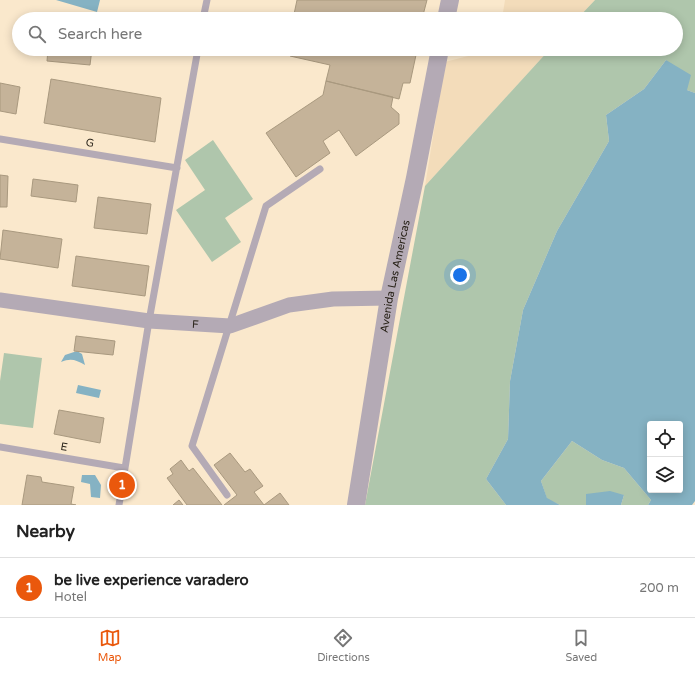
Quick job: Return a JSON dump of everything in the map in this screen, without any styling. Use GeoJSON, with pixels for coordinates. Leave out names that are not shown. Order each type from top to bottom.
{"type":"FeatureCollection","features":[{"type":"Feature","properties":{"kind":"street"},"geometry":{"type":"LineString","coordinates":[[447,12],[450,0]]}},
{"type":"Feature","properties":{"kind":"street","name":"Avenida Las Americas"},"geometry":{"type":"LineString","coordinates":[[356,505],[389,298],[415,178],[439,56]]}},
{"type":"Feature","properties":{"kind":"street","name":"F"},"geometry":{"type":"LineString","coordinates":[[0,300],[149,321],[230,326],[289,305],[333,299],[389,298]]}},
{"type":"Feature","properties":{"kind":"lane"},"geometry":{"type":"LineString","coordinates":[[204,12],[207,0]]}},
{"type":"Feature","properties":{"kind":"lane"},"geometry":{"type":"LineString","coordinates":[[119,505],[149,321],[197,56]]}},
{"type":"Feature","properties":{"kind":"lane","name":"G"},"geometry":{"type":"LineString","coordinates":[[0,139],[177,168]]}},
{"type":"Feature","properties":{"kind":"lane"},"geometry":{"type":"LineString","coordinates":[[227,495],[192,446],[266,206],[320,169]]}},
{"type":"Feature","properties":{"kind":"lane","name":"E"},"geometry":{"type":"LineString","coordinates":[[0,447],[124,468]]}},
{"type":"Feature","properties":{"kind":"shaded area"},"geometry":{"type":"Polygon","coordinates":[[[505,0],[595,0],[584,12],[503,12],[505,0]]]}},
{"type":"Feature","properties":{"kind":"shaded area"},"geometry":{"type":"Polygon","coordinates":[[[468,56],[544,56],[425,186],[445,62],[468,56]]]}},
{"type":"Feature","properties":{"kind":"green space"},"geometry":{"type":"Polygon","coordinates":[[[595,0],[695,0],[695,93],[687,90],[666,60],[644,89],[606,115],[609,141],[557,231],[523,310],[510,381],[508,439],[486,479],[506,505],[365,505],[425,186],[544,56],[683,56],[683,12],[584,12],[595,0]]]}},
{"type":"Feature","properties":{"kind":"green space"},"geometry":{"type":"Polygon","coordinates":[[[213,140],[253,199],[225,218],[241,242],[212,262],[176,210],[205,190],[185,160],[213,140]]]}},
{"type":"Feature","properties":{"kind":"green space"},"geometry":{"type":"Polygon","coordinates":[[[4,353],[42,358],[33,428],[0,424],[0,381],[4,353]]]}},
{"type":"Feature","properties":{"kind":"green space"},"geometry":{"type":"Polygon","coordinates":[[[572,441],[602,460],[624,468],[651,500],[648,505],[621,505],[624,495],[586,494],[586,505],[560,505],[547,499],[541,481],[572,441]]]}},
{"type":"Feature","properties":{"kind":"water"},"geometry":{"type":"Polygon","coordinates":[[[56,0],[100,0],[97,12],[56,0]]]}},
{"type":"Feature","properties":{"kind":"water"},"geometry":{"type":"Polygon","coordinates":[[[666,60],[691,75],[687,90],[695,93],[695,501],[692,505],[648,505],[651,500],[624,468],[602,460],[572,441],[541,481],[547,498],[560,505],[506,505],[486,479],[508,439],[510,381],[523,310],[557,231],[609,141],[606,115],[644,89],[666,60]]]}},
{"type":"Feature","properties":{"kind":"water"},"geometry":{"type":"Polygon","coordinates":[[[77,351],[82,354],[85,365],[73,360],[61,362],[65,355],[77,351]]]}},
{"type":"Feature","properties":{"kind":"water"},"geometry":{"type":"Polygon","coordinates":[[[78,385],[101,390],[99,398],[76,393],[78,385]]]}},
{"type":"Feature","properties":{"kind":"water"},"geometry":{"type":"Polygon","coordinates":[[[82,475],[95,475],[101,485],[100,498],[91,497],[90,484],[81,482],[82,475]]]}},
{"type":"Feature","properties":{"kind":"water"},"geometry":{"type":"Polygon","coordinates":[[[610,491],[624,495],[621,505],[586,505],[586,494],[610,491]]]}},
{"type":"Feature","properties":{"kind":"building"},"geometry":{"type":"Polygon","coordinates":[[[297,0],[427,0],[424,12],[294,12],[297,0]]]}},
{"type":"Feature","properties":{"kind":"building"},"geometry":{"type":"Polygon","coordinates":[[[47,56],[91,56],[90,65],[47,61],[47,56]]]}},
{"type":"Feature","properties":{"kind":"building"},"geometry":{"type":"Polygon","coordinates":[[[290,56],[416,56],[410,83],[403,83],[399,99],[326,81],[330,65],[290,56]]]}},
{"type":"Feature","properties":{"kind":"building"},"geometry":{"type":"Polygon","coordinates":[[[51,79],[161,98],[155,142],[44,123],[51,79]]]}},
{"type":"Feature","properties":{"kind":"building"},"geometry":{"type":"Polygon","coordinates":[[[326,81],[393,97],[391,107],[399,114],[399,124],[356,156],[339,130],[323,141],[330,153],[296,177],[266,133],[323,95],[326,81]]]}},
{"type":"Feature","properties":{"kind":"building"},"geometry":{"type":"Polygon","coordinates":[[[0,83],[20,87],[16,114],[0,111],[0,83]]]}},
{"type":"Feature","properties":{"kind":"building"},"geometry":{"type":"Polygon","coordinates":[[[0,175],[8,176],[7,207],[0,207],[0,175]]]}},
{"type":"Feature","properties":{"kind":"building"},"geometry":{"type":"Polygon","coordinates":[[[33,179],[78,185],[76,202],[31,196],[33,179]]]}},
{"type":"Feature","properties":{"kind":"building"},"geometry":{"type":"Polygon","coordinates":[[[98,197],[151,204],[147,234],[94,228],[98,197]]]}},
{"type":"Feature","properties":{"kind":"building"},"geometry":{"type":"Polygon","coordinates":[[[3,230],[62,239],[58,268],[0,259],[3,230]]]}},
{"type":"Feature","properties":{"kind":"building"},"geometry":{"type":"Polygon","coordinates":[[[76,256],[149,266],[145,296],[72,286],[76,256]]]}},
{"type":"Feature","properties":{"kind":"building"},"geometry":{"type":"Polygon","coordinates":[[[76,336],[115,341],[113,355],[74,351],[76,336]]]}},
{"type":"Feature","properties":{"kind":"building"},"geometry":{"type":"Polygon","coordinates":[[[59,410],[104,418],[100,443],[54,434],[59,410]]]}},
{"type":"Feature","properties":{"kind":"building"},"geometry":{"type":"Polygon","coordinates":[[[230,453],[245,472],[250,469],[263,486],[254,492],[264,505],[224,505],[237,495],[214,465],[230,453]]]}},
{"type":"Feature","properties":{"kind":"building"},"geometry":{"type":"Polygon","coordinates":[[[181,460],[189,471],[193,468],[222,505],[187,505],[167,478],[173,474],[170,469],[181,460]]]}},
{"type":"Feature","properties":{"kind":"building"},"geometry":{"type":"Polygon","coordinates":[[[27,475],[41,477],[42,482],[74,487],[71,504],[76,505],[22,505],[27,475]]]}},
{"type":"Feature","properties":{"kind":"building"},"geometry":{"type":"Polygon","coordinates":[[[280,493],[289,505],[264,505],[280,493]]]}},
{"type":"Feature","properties":{"kind":"building"},"geometry":{"type":"Polygon","coordinates":[[[179,500],[183,505],[173,505],[179,500]]]}},
{"type":"Feature","properties":{"kind":"place","name":"be live experience varadero"},"geometry":{"type":"Point","coordinates":[122,485]}}]}
